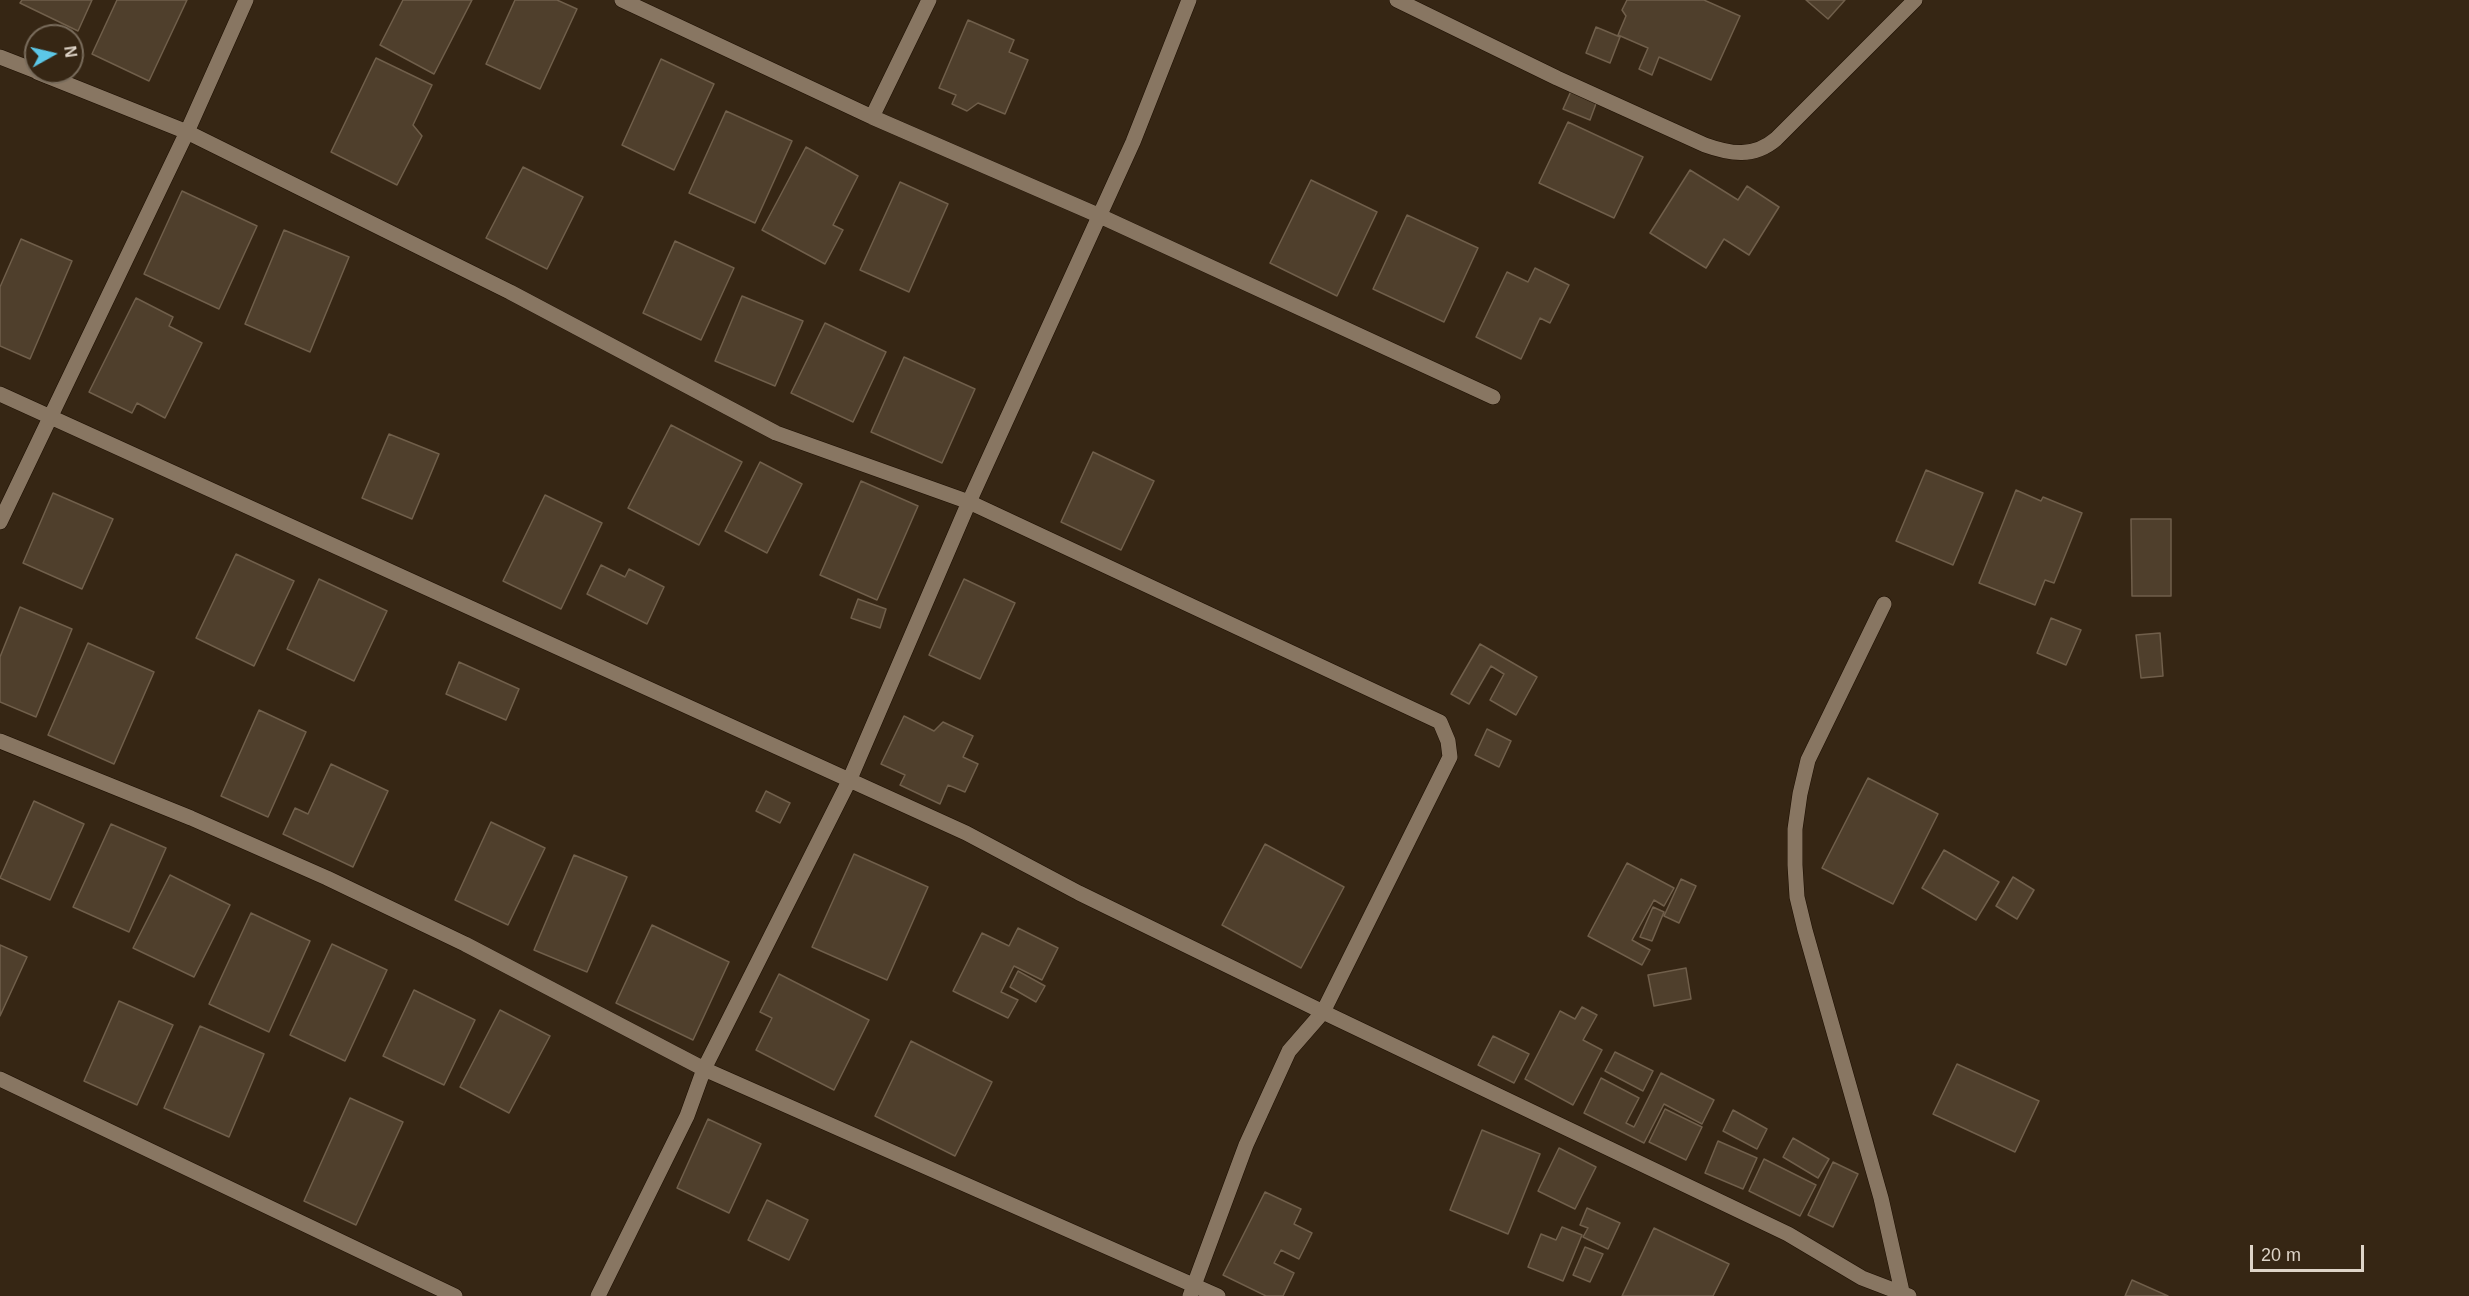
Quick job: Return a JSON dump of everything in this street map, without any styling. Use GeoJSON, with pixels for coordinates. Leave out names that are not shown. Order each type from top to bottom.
{"type":"FeatureCollection","features":[{"type":"Feature","properties":{"kind":"street"},"geometry":{"type":"LineString","coordinates":[[0,522],[187,132],[246,0]]}},
{"type":"Feature","properties":{"kind":"street"},"geometry":{"type":"LineString","coordinates":[[621,0],[873,117],[1100,216],[1493,397]]}},
{"type":"Feature","properties":{"kind":"street"},"geometry":{"type":"LineString","coordinates":[[873,117],[929,0]]}},
{"type":"Feature","properties":{"kind":"street"},"geometry":{"type":"LineString","coordinates":[[598,1296],[687,1116],[704,1069],[849,781],[969,502],[1133,142],[1189,0]]}},
{"type":"Feature","properties":{"kind":"street"},"geometry":{"type":"LineString","coordinates":[[1397,0],[1557,78],[1705,145],[1731,154],[1759,150],[1776,139],[1915,0]]}},
{"type":"Feature","properties":{"kind":"street"},"geometry":{"type":"LineString","coordinates":[[0,57],[24,67]]}},
{"type":"Feature","properties":{"kind":"street"},"geometry":{"type":"LineString","coordinates":[[67,84],[187,132],[510,292],[776,433],[969,502],[1440,722],[1448,741],[1450,757],[1323,1012],[1289,1051],[1246,1145],[1192,1290]]}},
{"type":"Feature","properties":{"kind":"street"},"geometry":{"type":"LineString","coordinates":[[0,394],[966,833],[1079,893],[1788,1234],[1862,1278],[1905,1295]]}},
{"type":"Feature","properties":{"kind":"street"},"geometry":{"type":"LineString","coordinates":[[1884,604],[1808,760],[1796,818],[1795,864],[1797,897],[1804,930],[1881,1198],[1905,1295]]}},
{"type":"Feature","properties":{"kind":"street"},"geometry":{"type":"LineString","coordinates":[[0,741],[191,818],[327,878],[465,944],[704,1069],[1192,1290],[1218,1296]]}},
{"type":"Feature","properties":{"kind":"street"},"geometry":{"type":"LineString","coordinates":[[0,1079],[455,1296]]}},
{"type":"Feature","properties":{"kind":"building"},"geometry":{"type":"Polygon","coordinates":[[[22,0],[92,0],[81,24],[64,24],[20,3],[22,0]]]}},
{"type":"Feature","properties":{"kind":"building"},"geometry":{"type":"Polygon","coordinates":[[[117,0],[187,0],[149,81],[92,54],[117,0]]]}},
{"type":"Feature","properties":{"kind":"building"},"geometry":{"type":"Polygon","coordinates":[[[403,0],[472,0],[434,74],[380,45],[403,0]]]}},
{"type":"Feature","properties":{"kind":"building"},"geometry":{"type":"Polygon","coordinates":[[[515,0],[557,0],[577,9],[540,89],[486,64],[515,0]]]}},
{"type":"Feature","properties":{"kind":"building"},"geometry":{"type":"Polygon","coordinates":[[[1627,0],[1704,0],[1740,16],[1711,80],[1659,57],[1652,75],[1639,69],[1648,48],[1618,35],[1626,16],[1622,10],[1627,0]]]}},
{"type":"Feature","properties":{"kind":"building"},"geometry":{"type":"Polygon","coordinates":[[[1806,0],[1845,0],[1828,19],[1806,0]]]}},
{"type":"Feature","properties":{"kind":"building"},"geometry":{"type":"Polygon","coordinates":[[[968,20],[1014,40],[1009,52],[1028,60],[1005,114],[978,103],[967,111],[952,104],[956,95],[939,88],[968,20]]]}},
{"type":"Feature","properties":{"kind":"building"},"geometry":{"type":"Polygon","coordinates":[[[1596,27],[1620,37],[1610,63],[1586,53],[1596,27]]]}},
{"type":"Feature","properties":{"kind":"building"},"geometry":{"type":"Polygon","coordinates":[[[376,58],[432,85],[413,125],[422,136],[397,185],[331,152],[376,58]]]}},
{"type":"Feature","properties":{"kind":"building"},"geometry":{"type":"Polygon","coordinates":[[[661,59],[714,84],[674,170],[622,145],[661,59]]]}},
{"type":"Feature","properties":{"kind":"building"},"geometry":{"type":"Polygon","coordinates":[[[1571,91],[1597,101],[1590,120],[1563,109],[1571,91]]]}},
{"type":"Feature","properties":{"kind":"building"},"geometry":{"type":"Polygon","coordinates":[[[726,111],[792,141],[755,223],[689,193],[726,111]]]}},
{"type":"Feature","properties":{"kind":"building"},"geometry":{"type":"Polygon","coordinates":[[[1568,122],[1643,157],[1614,218],[1539,183],[1568,122]]]}},
{"type":"Feature","properties":{"kind":"building"},"geometry":{"type":"Polygon","coordinates":[[[806,147],[858,176],[833,225],[843,230],[825,264],[762,230],[806,147]]]}},
{"type":"Feature","properties":{"kind":"building"},"geometry":{"type":"Polygon","coordinates":[[[523,167],[583,197],[547,269],[486,238],[523,167]]]}},
{"type":"Feature","properties":{"kind":"building"},"geometry":{"type":"Polygon","coordinates":[[[1690,170],[1738,200],[1747,186],[1779,207],[1749,255],[1724,239],[1706,268],[1650,233],[1690,170]]]}},
{"type":"Feature","properties":{"kind":"building"},"geometry":{"type":"Polygon","coordinates":[[[1311,180],[1377,212],[1337,296],[1270,263],[1311,180]]]}},
{"type":"Feature","properties":{"kind":"building"},"geometry":{"type":"Polygon","coordinates":[[[900,182],[948,204],[909,292],[860,270],[900,182]]]}},
{"type":"Feature","properties":{"kind":"building"},"geometry":{"type":"Polygon","coordinates":[[[182,191],[257,226],[219,309],[144,274],[182,191]]]}},
{"type":"Feature","properties":{"kind":"building"},"geometry":{"type":"Polygon","coordinates":[[[1407,215],[1478,248],[1444,322],[1373,289],[1407,215]]]}},
{"type":"Feature","properties":{"kind":"building"},"geometry":{"type":"Polygon","coordinates":[[[284,230],[349,257],[310,352],[245,324],[284,230]]]}},
{"type":"Feature","properties":{"kind":"building"},"geometry":{"type":"Polygon","coordinates":[[[21,239],[72,261],[30,359],[0,346],[0,287],[21,239]]]}},
{"type":"Feature","properties":{"kind":"building"},"geometry":{"type":"Polygon","coordinates":[[[675,241],[734,268],[701,340],[643,313],[675,241]]]}},
{"type":"Feature","properties":{"kind":"building"},"geometry":{"type":"Polygon","coordinates":[[[1535,268],[1569,285],[1550,323],[1540,318],[1521,359],[1476,337],[1507,272],[1528,282],[1535,268]]]}},
{"type":"Feature","properties":{"kind":"building"},"geometry":{"type":"Polygon","coordinates":[[[742,296],[803,321],[775,386],[715,361],[742,296]]]}},
{"type":"Feature","properties":{"kind":"building"},"geometry":{"type":"Polygon","coordinates":[[[136,298],[173,317],[169,326],[202,343],[165,418],[137,403],[132,413],[89,392],[136,298]]]}},
{"type":"Feature","properties":{"kind":"building"},"geometry":{"type":"Polygon","coordinates":[[[825,323],[886,352],[853,422],[791,393],[825,323]]]}},
{"type":"Feature","properties":{"kind":"building"},"geometry":{"type":"Polygon","coordinates":[[[904,357],[975,389],[942,463],[871,432],[904,357]]]}},
{"type":"Feature","properties":{"kind":"building"},"geometry":{"type":"Polygon","coordinates":[[[671,425],[742,462],[699,545],[628,508],[671,425]]]}},
{"type":"Feature","properties":{"kind":"building"},"geometry":{"type":"Polygon","coordinates":[[[389,434],[439,454],[412,519],[362,498],[389,434]]]}},
{"type":"Feature","properties":{"kind":"building"},"geometry":{"type":"Polygon","coordinates":[[[1093,452],[1154,481],[1121,550],[1061,522],[1093,452]]]}},
{"type":"Feature","properties":{"kind":"building"},"geometry":{"type":"Polygon","coordinates":[[[760,462],[802,484],[767,553],[725,531],[760,462]]]}},
{"type":"Feature","properties":{"kind":"building"},"geometry":{"type":"Polygon","coordinates":[[[1926,470],[1983,493],[1953,565],[1896,541],[1926,470]]]}},
{"type":"Feature","properties":{"kind":"building"},"geometry":{"type":"Polygon","coordinates":[[[861,481],[918,506],[877,600],[820,575],[861,481]]]}},
{"type":"Feature","properties":{"kind":"building"},"geometry":{"type":"Polygon","coordinates":[[[2016,490],[2041,501],[2043,497],[2082,513],[2054,583],[2045,580],[2035,605],[1979,583],[2016,490]]]}},
{"type":"Feature","properties":{"kind":"building"},"geometry":{"type":"Polygon","coordinates":[[[53,493],[113,519],[82,589],[23,563],[53,493]]]}},
{"type":"Feature","properties":{"kind":"building"},"geometry":{"type":"Polygon","coordinates":[[[545,495],[602,523],[561,609],[503,581],[545,495]]]}},
{"type":"Feature","properties":{"kind":"building"},"geometry":{"type":"Polygon","coordinates":[[[2131,519],[2171,519],[2171,596],[2132,596],[2131,519]]]}},
{"type":"Feature","properties":{"kind":"building"},"geometry":{"type":"Polygon","coordinates":[[[236,554],[294,581],[254,666],[196,638],[236,554]]]}},
{"type":"Feature","properties":{"kind":"building"},"geometry":{"type":"Polygon","coordinates":[[[601,565],[625,577],[629,569],[664,587],[647,624],[587,594],[601,565]]]}},
{"type":"Feature","properties":{"kind":"building"},"geometry":{"type":"Polygon","coordinates":[[[319,579],[387,611],[354,681],[287,649],[319,579]]]}},
{"type":"Feature","properties":{"kind":"building"},"geometry":{"type":"Polygon","coordinates":[[[964,579],[1015,603],[980,679],[929,655],[964,579]]]}},
{"type":"Feature","properties":{"kind":"building"},"geometry":{"type":"Polygon","coordinates":[[[858,599],[886,609],[880,628],[851,618],[858,599]]]}},
{"type":"Feature","properties":{"kind":"building"},"geometry":{"type":"Polygon","coordinates":[[[20,607],[72,629],[36,717],[0,702],[0,657],[20,607]]]}},
{"type":"Feature","properties":{"kind":"building"},"geometry":{"type":"Polygon","coordinates":[[[2051,618],[2081,630],[2066,665],[2037,653],[2051,618]]]}},
{"type":"Feature","properties":{"kind":"building"},"geometry":{"type":"Polygon","coordinates":[[[2160,633],[2163,676],[2141,678],[2136,635],[2160,633]]]}},
{"type":"Feature","properties":{"kind":"building"},"geometry":{"type":"Polygon","coordinates":[[[88,643],[154,672],[114,764],[48,735],[88,643]]]}},
{"type":"Feature","properties":{"kind":"building"},"geometry":{"type":"Polygon","coordinates":[[[1480,644],[1537,677],[1516,715],[1490,700],[1504,674],[1491,666],[1469,704],[1451,694],[1480,644]]]}},
{"type":"Feature","properties":{"kind":"building"},"geometry":{"type":"Polygon","coordinates":[[[459,662],[519,689],[506,720],[446,694],[459,662]]]}},
{"type":"Feature","properties":{"kind":"building"},"geometry":{"type":"Polygon","coordinates":[[[259,710],[306,732],[268,817],[221,796],[259,710]]]}},
{"type":"Feature","properties":{"kind":"building"},"geometry":{"type":"Polygon","coordinates":[[[904,716],[934,731],[943,722],[973,736],[963,757],[978,764],[965,792],[948,785],[940,804],[900,785],[905,775],[881,764],[904,716]]]}},
{"type":"Feature","properties":{"kind":"building"},"geometry":{"type":"Polygon","coordinates":[[[1487,729],[1511,741],[1499,767],[1475,755],[1487,729]]]}},
{"type":"Feature","properties":{"kind":"building"},"geometry":{"type":"Polygon","coordinates":[[[331,764],[388,791],[353,867],[283,834],[295,808],[308,814],[331,764]]]}},
{"type":"Feature","properties":{"kind":"building"},"geometry":{"type":"Polygon","coordinates":[[[1868,778],[1938,814],[1893,904],[1822,868],[1868,778]]]}},
{"type":"Feature","properties":{"kind":"building"},"geometry":{"type":"Polygon","coordinates":[[[766,791],[790,803],[780,823],[756,811],[766,791]]]}},
{"type":"Feature","properties":{"kind":"building"},"geometry":{"type":"Polygon","coordinates":[[[34,801],[84,824],[50,900],[0,878],[34,801]]]}},
{"type":"Feature","properties":{"kind":"building"},"geometry":{"type":"Polygon","coordinates":[[[491,822],[545,848],[508,925],[455,900],[491,822]]]}},
{"type":"Feature","properties":{"kind":"building"},"geometry":{"type":"Polygon","coordinates":[[[111,824],[166,848],[129,932],[73,907],[111,824]]]}},
{"type":"Feature","properties":{"kind":"building"},"geometry":{"type":"Polygon","coordinates":[[[1265,844],[1344,887],[1301,968],[1222,925],[1265,844]]]}},
{"type":"Feature","properties":{"kind":"building"},"geometry":{"type":"Polygon","coordinates":[[[1944,850],[1999,882],[1976,920],[1922,888],[1944,850]]]}},
{"type":"Feature","properties":{"kind":"building"},"geometry":{"type":"Polygon","coordinates":[[[854,854],[928,887],[887,980],[812,947],[854,854]]]}},
{"type":"Feature","properties":{"kind":"building"},"geometry":{"type":"Polygon","coordinates":[[[574,855],[627,877],[587,972],[534,950],[574,855]]]}},
{"type":"Feature","properties":{"kind":"building"},"geometry":{"type":"Polygon","coordinates":[[[1627,863],[1674,888],[1664,906],[1654,900],[1632,940],[1650,950],[1642,965],[1588,936],[1627,863]]]}},
{"type":"Feature","properties":{"kind":"building"},"geometry":{"type":"Polygon","coordinates":[[[170,875],[230,905],[194,977],[133,948],[170,875]]]}},
{"type":"Feature","properties":{"kind":"building"},"geometry":{"type":"Polygon","coordinates":[[[2013,877],[2034,890],[2017,919],[1996,906],[2013,877]]]}},
{"type":"Feature","properties":{"kind":"building"},"geometry":{"type":"Polygon","coordinates":[[[1681,879],[1696,886],[1679,923],[1664,916],[1681,879]]]}},
{"type":"Feature","properties":{"kind":"building"},"geometry":{"type":"Polygon","coordinates":[[[1653,907],[1664,912],[1652,941],[1640,937],[1653,907]]]}},
{"type":"Feature","properties":{"kind":"building"},"geometry":{"type":"Polygon","coordinates":[[[251,913],[310,941],[269,1032],[209,1004],[251,913]]]}},
{"type":"Feature","properties":{"kind":"building"},"geometry":{"type":"Polygon","coordinates":[[[652,925],[729,962],[693,1040],[616,1003],[652,925]]]}},
{"type":"Feature","properties":{"kind":"building"},"geometry":{"type":"Polygon","coordinates":[[[1018,928],[1058,948],[1042,980],[1014,966],[1001,992],[1018,1000],[1008,1018],[953,991],[982,933],[1009,946],[1018,928]]]}},
{"type":"Feature","properties":{"kind":"building"},"geometry":{"type":"Polygon","coordinates":[[[332,944],[387,970],[345,1061],[290,1035],[332,944]]]}},
{"type":"Feature","properties":{"kind":"building"},"geometry":{"type":"Polygon","coordinates":[[[0,945],[27,957],[0,1016],[0,945]]]}},
{"type":"Feature","properties":{"kind":"building"},"geometry":{"type":"Polygon","coordinates":[[[1686,968],[1691,999],[1654,1006],[1648,975],[1686,968]]]}},
{"type":"Feature","properties":{"kind":"building"},"geometry":{"type":"Polygon","coordinates":[[[1018,971],[1045,986],[1036,1002],[1010,987],[1018,971]]]}},
{"type":"Feature","properties":{"kind":"building"},"geometry":{"type":"Polygon","coordinates":[[[779,974],[869,1020],[834,1090],[756,1050],[772,1018],[760,1012],[779,974]]]}},
{"type":"Feature","properties":{"kind":"building"},"geometry":{"type":"Polygon","coordinates":[[[414,990],[475,1020],[444,1085],[383,1056],[414,990]]]}},
{"type":"Feature","properties":{"kind":"building"},"geometry":{"type":"Polygon","coordinates":[[[119,1001],[173,1025],[137,1105],[84,1081],[119,1001]]]}},
{"type":"Feature","properties":{"kind":"building"},"geometry":{"type":"Polygon","coordinates":[[[1582,1007],[1597,1015],[1583,1040],[1602,1050],[1573,1105],[1525,1079],[1560,1011],[1575,1019],[1582,1007]]]}},
{"type":"Feature","properties":{"kind":"building"},"geometry":{"type":"Polygon","coordinates":[[[500,1010],[550,1036],[509,1113],[460,1087],[500,1010]]]}},
{"type":"Feature","properties":{"kind":"building"},"geometry":{"type":"Polygon","coordinates":[[[200,1026],[264,1054],[229,1137],[164,1108],[200,1026]]]}},
{"type":"Feature","properties":{"kind":"building"},"geometry":{"type":"Polygon","coordinates":[[[1493,1036],[1529,1054],[1514,1083],[1478,1065],[1493,1036]]]}},
{"type":"Feature","properties":{"kind":"building"},"geometry":{"type":"Polygon","coordinates":[[[911,1041],[992,1082],[955,1156],[875,1116],[911,1041]]]}},
{"type":"Feature","properties":{"kind":"building"},"geometry":{"type":"Polygon","coordinates":[[[1615,1052],[1653,1071],[1643,1091],[1605,1071],[1615,1052]]]}},
{"type":"Feature","properties":{"kind":"building"},"geometry":{"type":"Polygon","coordinates":[[[1957,1064],[2039,1101],[2015,1152],[1933,1114],[1957,1064]]]}},
{"type":"Feature","properties":{"kind":"building"},"geometry":{"type":"Polygon","coordinates":[[[1661,1073],[1714,1100],[1702,1124],[1664,1104],[1644,1143],[1584,1113],[1601,1078],[1639,1098],[1626,1123],[1634,1127],[1661,1073]]]}},
{"type":"Feature","properties":{"kind":"building"},"geometry":{"type":"Polygon","coordinates":[[[350,1098],[403,1122],[356,1225],[304,1201],[350,1098]]]}},
{"type":"Feature","properties":{"kind":"building"},"geometry":{"type":"Polygon","coordinates":[[[1665,1109],[1702,1127],[1686,1160],[1649,1142],[1665,1109]]]}},
{"type":"Feature","properties":{"kind":"building"},"geometry":{"type":"Polygon","coordinates":[[[1733,1110],[1767,1129],[1757,1149],[1723,1131],[1733,1110]]]}},
{"type":"Feature","properties":{"kind":"building"},"geometry":{"type":"Polygon","coordinates":[[[708,1119],[761,1144],[729,1213],[677,1188],[708,1119]]]}},
{"type":"Feature","properties":{"kind":"building"},"geometry":{"type":"Polygon","coordinates":[[[1482,1130],[1540,1154],[1508,1234],[1450,1210],[1482,1130]]]}},
{"type":"Feature","properties":{"kind":"building"},"geometry":{"type":"Polygon","coordinates":[[[1793,1138],[1829,1159],[1818,1178],[1783,1157],[1793,1138]]]}},
{"type":"Feature","properties":{"kind":"building"},"geometry":{"type":"Polygon","coordinates":[[[1718,1141],[1757,1158],[1743,1189],[1705,1173],[1718,1141]]]}},
{"type":"Feature","properties":{"kind":"building"},"geometry":{"type":"Polygon","coordinates":[[[1559,1148],[1596,1167],[1575,1209],[1538,1191],[1559,1148]]]}},
{"type":"Feature","properties":{"kind":"building"},"geometry":{"type":"Polygon","coordinates":[[[1764,1159],[1816,1185],[1800,1216],[1749,1191],[1764,1159]]]}},
{"type":"Feature","properties":{"kind":"building"},"geometry":{"type":"Polygon","coordinates":[[[1833,1162],[1858,1174],[1833,1227],[1808,1215],[1833,1162]]]}},
{"type":"Feature","properties":{"kind":"building"},"geometry":{"type":"Polygon","coordinates":[[[1265,1192],[1301,1209],[1294,1224],[1312,1233],[1299,1259],[1281,1250],[1274,1263],[1294,1273],[1283,1296],[1266,1296],[1223,1275],[1265,1192]]]}},
{"type":"Feature","properties":{"kind":"building"},"geometry":{"type":"Polygon","coordinates":[[[767,1200],[808,1220],[789,1260],[748,1240],[767,1200]]]}},
{"type":"Feature","properties":{"kind":"building"},"geometry":{"type":"Polygon","coordinates":[[[1587,1208],[1620,1223],[1608,1249],[1583,1237],[1588,1228],[1580,1225],[1587,1208]]]}},
{"type":"Feature","properties":{"kind":"building"},"geometry":{"type":"Polygon","coordinates":[[[1562,1227],[1582,1235],[1563,1281],[1528,1267],[1541,1234],[1556,1240],[1562,1227]]]}},
{"type":"Feature","properties":{"kind":"building"},"geometry":{"type":"Polygon","coordinates":[[[1654,1228],[1729,1264],[1713,1296],[1622,1296],[1654,1228]]]}},
{"type":"Feature","properties":{"kind":"building"},"geometry":{"type":"Polygon","coordinates":[[[1585,1247],[1603,1254],[1590,1282],[1573,1275],[1585,1247]]]}},
{"type":"Feature","properties":{"kind":"building"},"geometry":{"type":"Polygon","coordinates":[[[2132,1280],[2168,1296],[2125,1296],[2132,1280]]]}}]}
